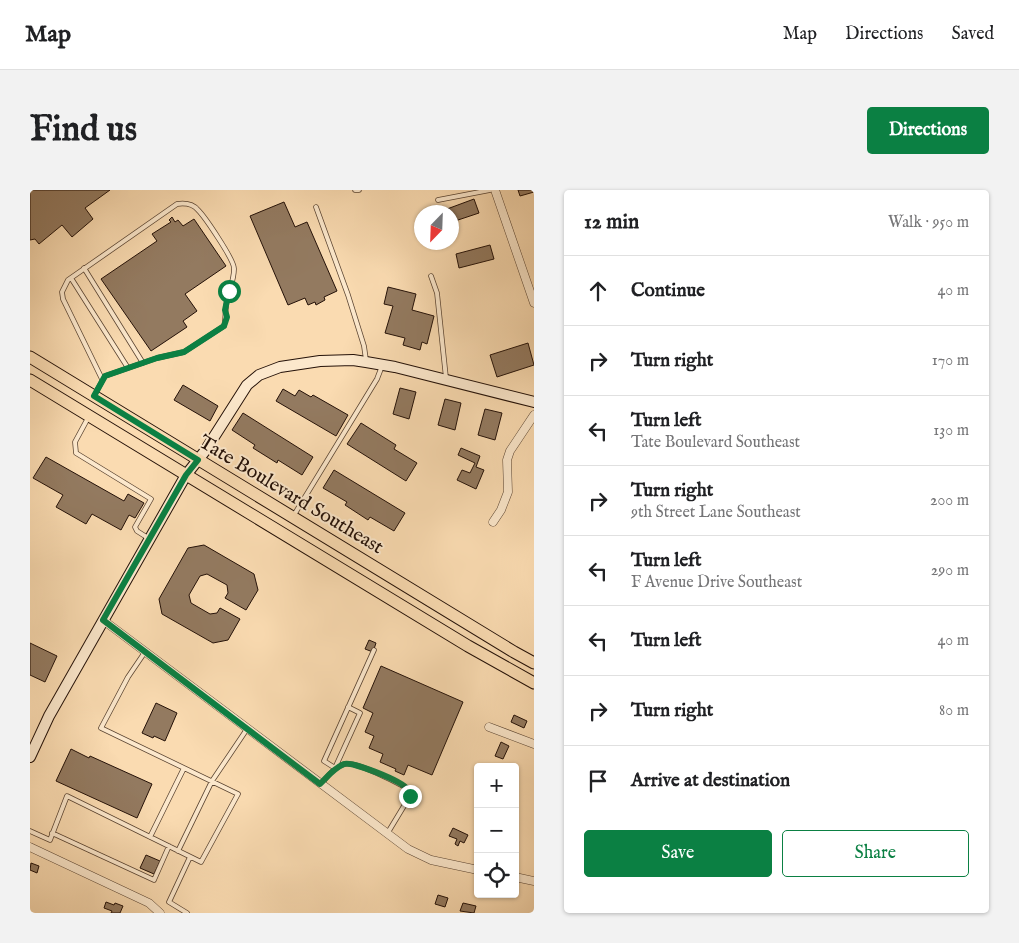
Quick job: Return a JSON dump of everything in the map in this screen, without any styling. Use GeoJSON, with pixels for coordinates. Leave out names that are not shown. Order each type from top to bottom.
{"type":"FeatureCollection","features":[{"type":"Feature","properties":{"kind":"main road","name":"Tate Boulevard Southeast"},"geometry":{"type":"LineString","coordinates":[[30,357],[534,663]]}},
{"type":"Feature","properties":{"kind":"main road","name":"Tate Boulevard Southeast"},"geometry":{"type":"LineString","coordinates":[[30,380],[468,646],[534,683]]}},
{"type":"Feature","properties":{"kind":"street"},"geometry":{"type":"LineString","coordinates":[[495,190],[534,303]]}},
{"type":"Feature","properties":{"kind":"street"},"geometry":{"type":"LineString","coordinates":[[30,755],[49,716],[186,475],[198,460],[242,390],[259,375],[280,367],[304,363],[333,360],[365,362],[534,402]]}},
{"type":"Feature","properties":{"kind":"street"},"geometry":{"type":"LineString","coordinates":[[493,522],[501,510],[508,492],[507,460],[510,451],[534,415]]}},
{"type":"Feature","properties":{"kind":"street"},"geometry":{"type":"LineString","coordinates":[[103,620],[247,730],[408,849],[423,857],[474,869]]}},
{"type":"Feature","properties":{"kind":"street"},"geometry":{"type":"LineString","coordinates":[[490,727],[534,744]]}},
{"type":"Feature","properties":{"kind":"street"},"geometry":{"type":"LineString","coordinates":[[30,847],[148,903],[160,913]]}},
{"type":"Feature","properties":{"kind":"street"},"geometry":{"type":"LineString","coordinates":[[519,879],[534,881]]}},
{"type":"Feature","properties":{"kind":"lane"},"geometry":{"type":"LineString","coordinates":[[438,200],[490,190]]}},
{"type":"Feature","properties":{"kind":"lane"},"geometry":{"type":"LineString","coordinates":[[94,396],[105,376],[184,352],[224,326],[227,317],[225,310],[234,269],[233,261],[199,210],[188,204],[182,203],[166,211],[84,268],[64,286],[63,299],[102,379]]}},
{"type":"Feature","properties":{"kind":"lane"},"geometry":{"type":"LineString","coordinates":[[316,206],[348,295],[364,346],[365,362]]}},
{"type":"Feature","properties":{"kind":"lane"},"geometry":{"type":"LineString","coordinates":[[84,268],[143,363]]}},
{"type":"Feature","properties":{"kind":"lane"},"geometry":{"type":"LineString","coordinates":[[431,276],[437,293],[446,380]]}},
{"type":"Feature","properties":{"kind":"lane"},"geometry":{"type":"LineString","coordinates":[[71,278],[128,368]]}},
{"type":"Feature","properties":{"kind":"lane"},"geometry":{"type":"LineString","coordinates":[[293,517],[377,379],[382,365]]}},
{"type":"Feature","properties":{"kind":"lane"},"geometry":{"type":"LineString","coordinates":[[89,416],[75,442],[76,453],[151,499],[135,527],[137,531],[149,539]]}},
{"type":"Feature","properties":{"kind":"lane"},"geometry":{"type":"LineString","coordinates":[[335,768],[324,761],[374,650]]}},
{"type":"Feature","properties":{"kind":"lane"},"geometry":{"type":"LineString","coordinates":[[30,831],[50,840],[67,796],[201,862],[238,794],[101,728],[128,677],[145,652]]}},
{"type":"Feature","properties":{"kind":"lane"},"geometry":{"type":"LineString","coordinates":[[320,784],[335,768],[360,713],[348,707]]}},
{"type":"Feature","properties":{"kind":"lane"},"geometry":{"type":"LineString","coordinates":[[178,851],[212,781],[247,730]]}},
{"type":"Feature","properties":{"kind":"lane"},"geometry":{"type":"LineString","coordinates":[[335,768],[346,763],[358,766],[407,788],[410,796],[387,834]]}},
{"type":"Feature","properties":{"kind":"lane"},"geometry":{"type":"LineString","coordinates":[[150,837],[184,768]]}},
{"type":"Feature","properties":{"kind":"lane"},"geometry":{"type":"LineString","coordinates":[[52,833],[154,880],[169,846]]}},
{"type":"Feature","properties":{"kind":"lane"},"geometry":{"type":"LineString","coordinates":[[187,913],[169,902],[190,856]]}},
{"type":"Feature","properties":{"kind":"building"},"geometry":{"type":"Polygon","coordinates":[[[30,190],[110,190],[85,208],[93,219],[72,237],[62,225],[39,244],[35,239],[30,240],[30,190]]]}},
{"type":"Feature","properties":{"kind":"building"},"geometry":{"type":"Polygon","coordinates":[[[518,190],[534,190],[534,192],[520,196],[518,190]]]}},
{"type":"Feature","properties":{"kind":"building"},"geometry":{"type":"Polygon","coordinates":[[[474,199],[479,213],[459,220],[458,205],[474,199]]]}},
{"type":"Feature","properties":{"kind":"building"},"geometry":{"type":"Polygon","coordinates":[[[284,202],[295,227],[307,222],[337,291],[324,297],[325,300],[316,305],[315,302],[308,305],[305,298],[288,305],[250,216],[284,202]]]}},
{"type":"Feature","properties":{"kind":"building"},"geometry":{"type":"Polygon","coordinates":[[[172,217],[175,222],[178,220],[183,226],[194,219],[226,266],[185,294],[197,311],[183,321],[187,327],[151,351],[101,279],[157,241],[152,234],[171,222],[169,220],[172,217]]]}},
{"type":"Feature","properties":{"kind":"building"},"geometry":{"type":"Polygon","coordinates":[[[490,245],[494,259],[459,268],[456,254],[490,245]]]}},
{"type":"Feature","properties":{"kind":"building"},"geometry":{"type":"Polygon","coordinates":[[[388,287],[416,294],[412,310],[434,316],[427,344],[422,342],[420,350],[403,345],[405,338],[385,333],[393,306],[384,304],[388,287]]]}},
{"type":"Feature","properties":{"kind":"building"},"geometry":{"type":"Polygon","coordinates":[[[528,343],[534,365],[497,377],[490,355],[528,343]]]}},
{"type":"Feature","properties":{"kind":"building"},"geometry":{"type":"Polygon","coordinates":[[[183,385],[218,406],[210,421],[174,400],[183,385]]]}},
{"type":"Feature","properties":{"kind":"building"},"geometry":{"type":"Polygon","coordinates":[[[400,388],[416,392],[409,419],[393,414],[400,388]]]}},
{"type":"Feature","properties":{"kind":"building"},"geometry":{"type":"Polygon","coordinates":[[[283,389],[295,396],[299,390],[311,397],[313,395],[348,415],[336,436],[276,401],[283,389]]]}},
{"type":"Feature","properties":{"kind":"building"},"geometry":{"type":"Polygon","coordinates":[[[445,399],[461,403],[455,430],[438,425],[445,399]]]}},
{"type":"Feature","properties":{"kind":"building"},"geometry":{"type":"Polygon","coordinates":[[[485,409],[502,413],[495,440],[478,435],[485,409]]]}},
{"type":"Feature","properties":{"kind":"building"},"geometry":{"type":"Polygon","coordinates":[[[243,413],[313,457],[302,475],[278,460],[277,463],[253,448],[255,445],[232,430],[243,413]]]}},
{"type":"Feature","properties":{"kind":"building"},"geometry":{"type":"Polygon","coordinates":[[[361,423],[396,445],[394,449],[417,463],[406,481],[347,444],[361,423]]]}},
{"type":"Feature","properties":{"kind":"building"},"geometry":{"type":"Polygon","coordinates":[[[461,448],[480,456],[476,467],[484,470],[476,489],[457,480],[462,470],[470,473],[475,463],[458,455],[461,448]]]}},
{"type":"Feature","properties":{"kind":"building"},"geometry":{"type":"Polygon","coordinates":[[[46,457],[124,501],[128,494],[144,503],[135,518],[129,515],[121,530],[92,514],[86,524],[56,507],[63,495],[33,478],[46,457]]]}},
{"type":"Feature","properties":{"kind":"building"},"geometry":{"type":"Polygon","coordinates":[[[334,470],[405,513],[394,531],[370,517],[368,520],[345,505],[347,502],[323,488],[334,470]]]}},
{"type":"Feature","properties":{"kind":"building"},"geometry":{"type":"Polygon","coordinates":[[[204,545],[254,574],[258,590],[246,610],[225,598],[228,593],[227,585],[207,574],[200,576],[189,595],[191,603],[210,614],[217,613],[220,608],[240,619],[228,640],[213,643],[162,614],[159,599],[188,548],[204,545]]]}},
{"type":"Feature","properties":{"kind":"building"},"geometry":{"type":"Polygon","coordinates":[[[369,640],[376,643],[373,652],[365,649],[369,640]]]}},
{"type":"Feature","properties":{"kind":"building"},"geometry":{"type":"Polygon","coordinates":[[[30,643],[57,656],[45,682],[30,675],[30,643]]]}},
{"type":"Feature","properties":{"kind":"building"},"geometry":{"type":"Polygon","coordinates":[[[381,666],[463,702],[432,775],[408,765],[404,775],[380,762],[383,754],[369,748],[374,736],[365,732],[373,713],[363,708],[381,666]]]}},
{"type":"Feature","properties":{"kind":"building"},"geometry":{"type":"Polygon","coordinates":[[[156,703],[177,713],[165,741],[142,733],[156,703]]]}},
{"type":"Feature","properties":{"kind":"building"},"geometry":{"type":"Polygon","coordinates":[[[514,715],[527,721],[524,728],[511,722],[514,715]]]}},
{"type":"Feature","properties":{"kind":"building"},"geometry":{"type":"Polygon","coordinates":[[[501,742],[509,746],[503,759],[495,756],[501,742]]]}},
{"type":"Feature","properties":{"kind":"building"},"geometry":{"type":"Polygon","coordinates":[[[71,749],[152,784],[137,818],[56,781],[71,749]]]}},
{"type":"Feature","properties":{"kind":"building"},"geometry":{"type":"Polygon","coordinates":[[[453,828],[468,835],[464,843],[460,841],[458,846],[455,844],[457,839],[449,836],[453,828]]]}},
{"type":"Feature","properties":{"kind":"building"},"geometry":{"type":"Polygon","coordinates":[[[146,855],[160,861],[154,874],[140,868],[146,855]]]}},
{"type":"Feature","properties":{"kind":"building"},"geometry":{"type":"Polygon","coordinates":[[[31,863],[39,866],[37,873],[30,870],[31,863]]]}},
{"type":"Feature","properties":{"kind":"building"},"geometry":{"type":"Polygon","coordinates":[[[438,895],[448,898],[445,907],[435,904],[438,895]]]}},
{"type":"Feature","properties":{"kind":"building"},"geometry":{"type":"Polygon","coordinates":[[[106,902],[123,906],[120,913],[111,913],[112,911],[104,908],[106,902]]]}},
{"type":"Feature","properties":{"kind":"building"},"geometry":{"type":"Polygon","coordinates":[[[463,903],[476,906],[474,913],[460,911],[463,903]]]}},
{"type":"Feature","properties":{"kind":"route"},"geometry":{"type":"LineString","coordinates":[[229,291],[225,310],[227,317],[224,326],[184,352],[157,358],[105,376],[94,396],[198,460],[186,475],[103,620],[320,784],[335,768],[346,763],[398,782],[407,788],[410,796]]}}]}
